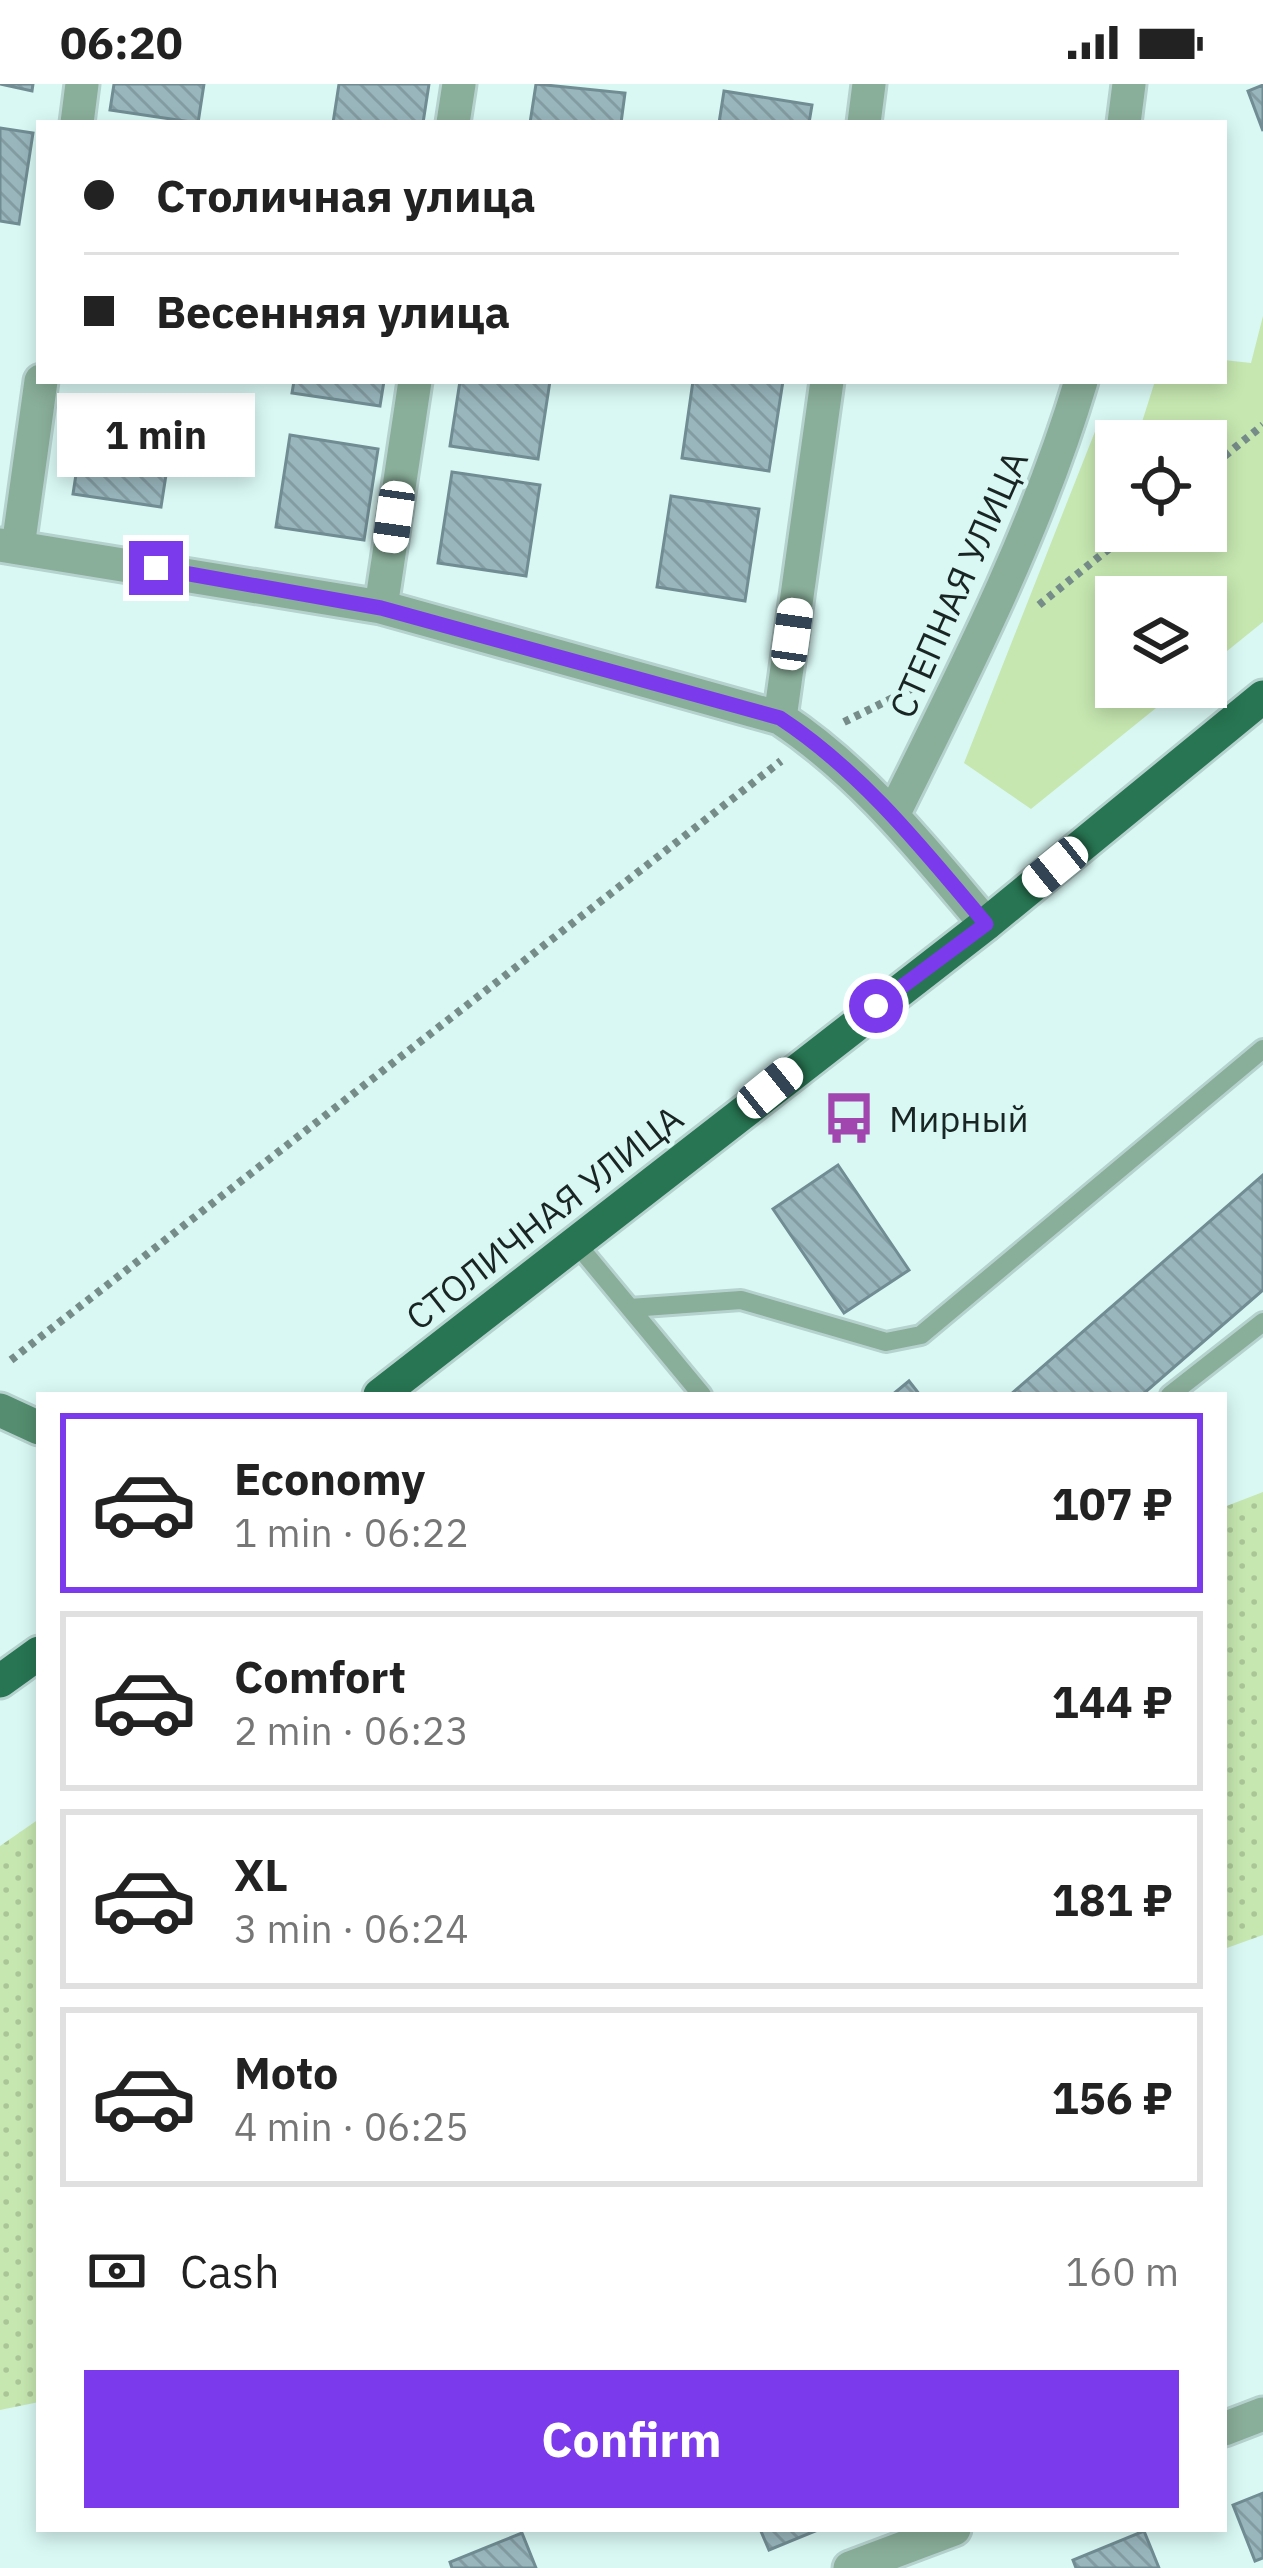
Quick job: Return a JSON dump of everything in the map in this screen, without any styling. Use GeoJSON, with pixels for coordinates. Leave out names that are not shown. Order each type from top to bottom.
{"type":"FeatureCollection","features":[{"type":"Feature","properties":{"kind":"main road","name":"СТОЛИЧНАЯ УЛИЦА"},"geometry":{"type":"LineString","coordinates":[[384,1392],[986,924],[1263,698]]}},
{"type":"Feature","properties":{"kind":"main road"},"geometry":{"type":"LineString","coordinates":[[0,1410],[36,1427]]}},
{"type":"Feature","properties":{"kind":"main road"},"geometry":{"type":"LineString","coordinates":[[0,1681],[36,1654]]}},
{"type":"Feature","properties":{"kind":"street"},"geometry":{"type":"LineString","coordinates":[[77,120],[82,84]]}},
{"type":"Feature","properties":{"kind":"street"},"geometry":{"type":"LineString","coordinates":[[453,120],[458,84]]}},
{"type":"Feature","properties":{"kind":"street"},"geometry":{"type":"LineString","coordinates":[[864,120],[869,84]]}},
{"type":"Feature","properties":{"kind":"street"},"geometry":{"type":"LineString","coordinates":[[1124,120],[1130,84]]}},
{"type":"Feature","properties":{"kind":"street"},"geometry":{"type":"LineString","coordinates":[[40,384],[9,546],[381,608],[780,718],[810,738],[893,814],[986,924]]}},
{"type":"Feature","properties":{"kind":"street"},"geometry":{"type":"LineString","coordinates":[[381,608],[415,384]]}},
{"type":"Feature","properties":{"kind":"street"},"geometry":{"type":"LineString","coordinates":[[780,718],[827,384]]}},
{"type":"Feature","properties":{"kind":"street","name":"СТЕПНАЯ УЛИЦА"},"geometry":{"type":"LineString","coordinates":[[893,814],[970,659],[1058,457],[1080,384]]}},
{"type":"Feature","properties":{"kind":"street"},"geometry":{"type":"LineString","coordinates":[[1227,2427],[1263,2414]]}},
{"type":"Feature","properties":{"kind":"street"},"geometry":{"type":"LineString","coordinates":[[850,2568],[947,2532]]}},
{"type":"Feature","properties":{"kind":"lane"},"geometry":{"type":"LineString","coordinates":[[630,1308],[741,1300],[886,1342],[921,1335],[1263,1049]]}},
{"type":"Feature","properties":{"kind":"lane"},"geometry":{"type":"LineString","coordinates":[[576,1243],[700,1392]]}},
{"type":"Feature","properties":{"kind":"lane"},"geometry":{"type":"LineString","coordinates":[[1174,1392],[1263,1322]]}},
{"type":"Feature","properties":{"kind":"path"},"geometry":{"type":"LineString","coordinates":[[1227,454],[1263,425]]}},
{"type":"Feature","properties":{"kind":"path"},"geometry":{"type":"LineString","coordinates":[[10,1360],[810,738]]}},
{"type":"Feature","properties":{"kind":"green space"},"geometry":{"type":"Polygon","coordinates":[[[1263,316],[1263,622],[1227,651],[1227,576],[1095,576],[1095,708],[1156,708],[1031,809],[964,763],[1095,432],[1095,552],[1227,552],[1227,420],[1143,420],[1154,384],[1227,384],[1227,360],[1251,363],[1263,316]]]}},
{"type":"Feature","properties":{"kind":"green space"},"geometry":{"type":"Polygon","coordinates":[[[1263,1492],[1263,1935],[1227,1948],[1227,1506],[1263,1492]]]}},
{"type":"Feature","properties":{"kind":"green space"},"geometry":{"type":"Polygon","coordinates":[[[36,1821],[36,2403],[0,2410],[0,1846],[36,1821]]]}},
{"type":"Feature","properties":{"kind":"building"},"geometry":{"type":"Polygon","coordinates":[[[0,84],[33,84],[32,91],[0,84]]]}},
{"type":"Feature","properties":{"kind":"building"},"geometry":{"type":"Polygon","coordinates":[[[114,84],[204,84],[198,120],[110,110],[114,84]]]}},
{"type":"Feature","properties":{"kind":"building"},"geometry":{"type":"Polygon","coordinates":[[[339,84],[429,84],[423,120],[333,120],[339,84]]]}},
{"type":"Feature","properties":{"kind":"building"},"geometry":{"type":"Polygon","coordinates":[[[536,84],[625,93],[621,120],[530,120],[536,84]]]}},
{"type":"Feature","properties":{"kind":"building"},"geometry":{"type":"Polygon","coordinates":[[[1263,85],[1263,131],[1248,91],[1263,85]]]}},
{"type":"Feature","properties":{"kind":"building"},"geometry":{"type":"Polygon","coordinates":[[[724,91],[812,105],[810,120],[719,120],[724,91]]]}},
{"type":"Feature","properties":{"kind":"building"},"geometry":{"type":"Polygon","coordinates":[[[0,128],[33,133],[19,224],[0,221],[0,128]]]}},
{"type":"Feature","properties":{"kind":"building"},"geometry":{"type":"Polygon","coordinates":[[[294,384],[384,384],[380,406],[292,393],[294,384]]]}},
{"type":"Feature","properties":{"kind":"building"},"geometry":{"type":"Polygon","coordinates":[[[460,384],[550,384],[538,459],[450,446],[460,384]]]}},
{"type":"Feature","properties":{"kind":"building"},"geometry":{"type":"Polygon","coordinates":[[[693,384],[783,384],[769,471],[682,458],[693,384]]]}},
{"type":"Feature","properties":{"kind":"building"},"geometry":{"type":"Polygon","coordinates":[[[87,403],[175,417],[161,507],[73,494],[87,403]]]}},
{"type":"Feature","properties":{"kind":"building"},"geometry":{"type":"Polygon","coordinates":[[[290,435],[378,449],[364,540],[276,527],[290,435]]]}},
{"type":"Feature","properties":{"kind":"building"},"geometry":{"type":"Polygon","coordinates":[[[452,472],[540,485],[526,576],[438,563],[452,472]]]}},
{"type":"Feature","properties":{"kind":"building"},"geometry":{"type":"Polygon","coordinates":[[[671,496],[759,509],[745,601],[657,587],[671,496]]]}},
{"type":"Feature","properties":{"kind":"building"},"geometry":{"type":"Polygon","coordinates":[[[838,1165],[909,1270],[844,1313],[773,1209],[838,1165]]]}},
{"type":"Feature","properties":{"kind":"building"},"geometry":{"type":"Polygon","coordinates":[[[1263,1175],[1263,1290],[1145,1392],[1013,1392],[1263,1175]]]}},
{"type":"Feature","properties":{"kind":"building"},"geometry":{"type":"Polygon","coordinates":[[[909,1381],[918,1392],[896,1392],[909,1381]]]}},
{"type":"Feature","properties":{"kind":"building"},"geometry":{"type":"Polygon","coordinates":[[[1263,2493],[1263,2558],[1255,2561],[1233,2505],[1263,2493]]]}},
{"type":"Feature","properties":{"kind":"building"},"geometry":{"type":"Polygon","coordinates":[[[761,2532],[813,2532],[769,2550],[761,2532]]]}},
{"type":"Feature","properties":{"kind":"building"},"geometry":{"type":"Polygon","coordinates":[[[1144,2532],[1159,2568],[1076,2568],[1073,2560],[1144,2532]]]}},
{"type":"Feature","properties":{"kind":"building"},"geometry":{"type":"Polygon","coordinates":[[[522,2533],[536,2568],[452,2568],[450,2562],[522,2533]]]}},
{"type":"Feature","properties":{"kind":"place","name":"Мирный"},"geometry":{"type":"Point","coordinates":[849,1118]}},
{"type":"Feature","properties":{"kind":"route"},"geometry":{"type":"LineString","coordinates":[[156,568],[381,608],[780,718],[810,738],[893,814],[986,924],[876,1006]]}}]}
